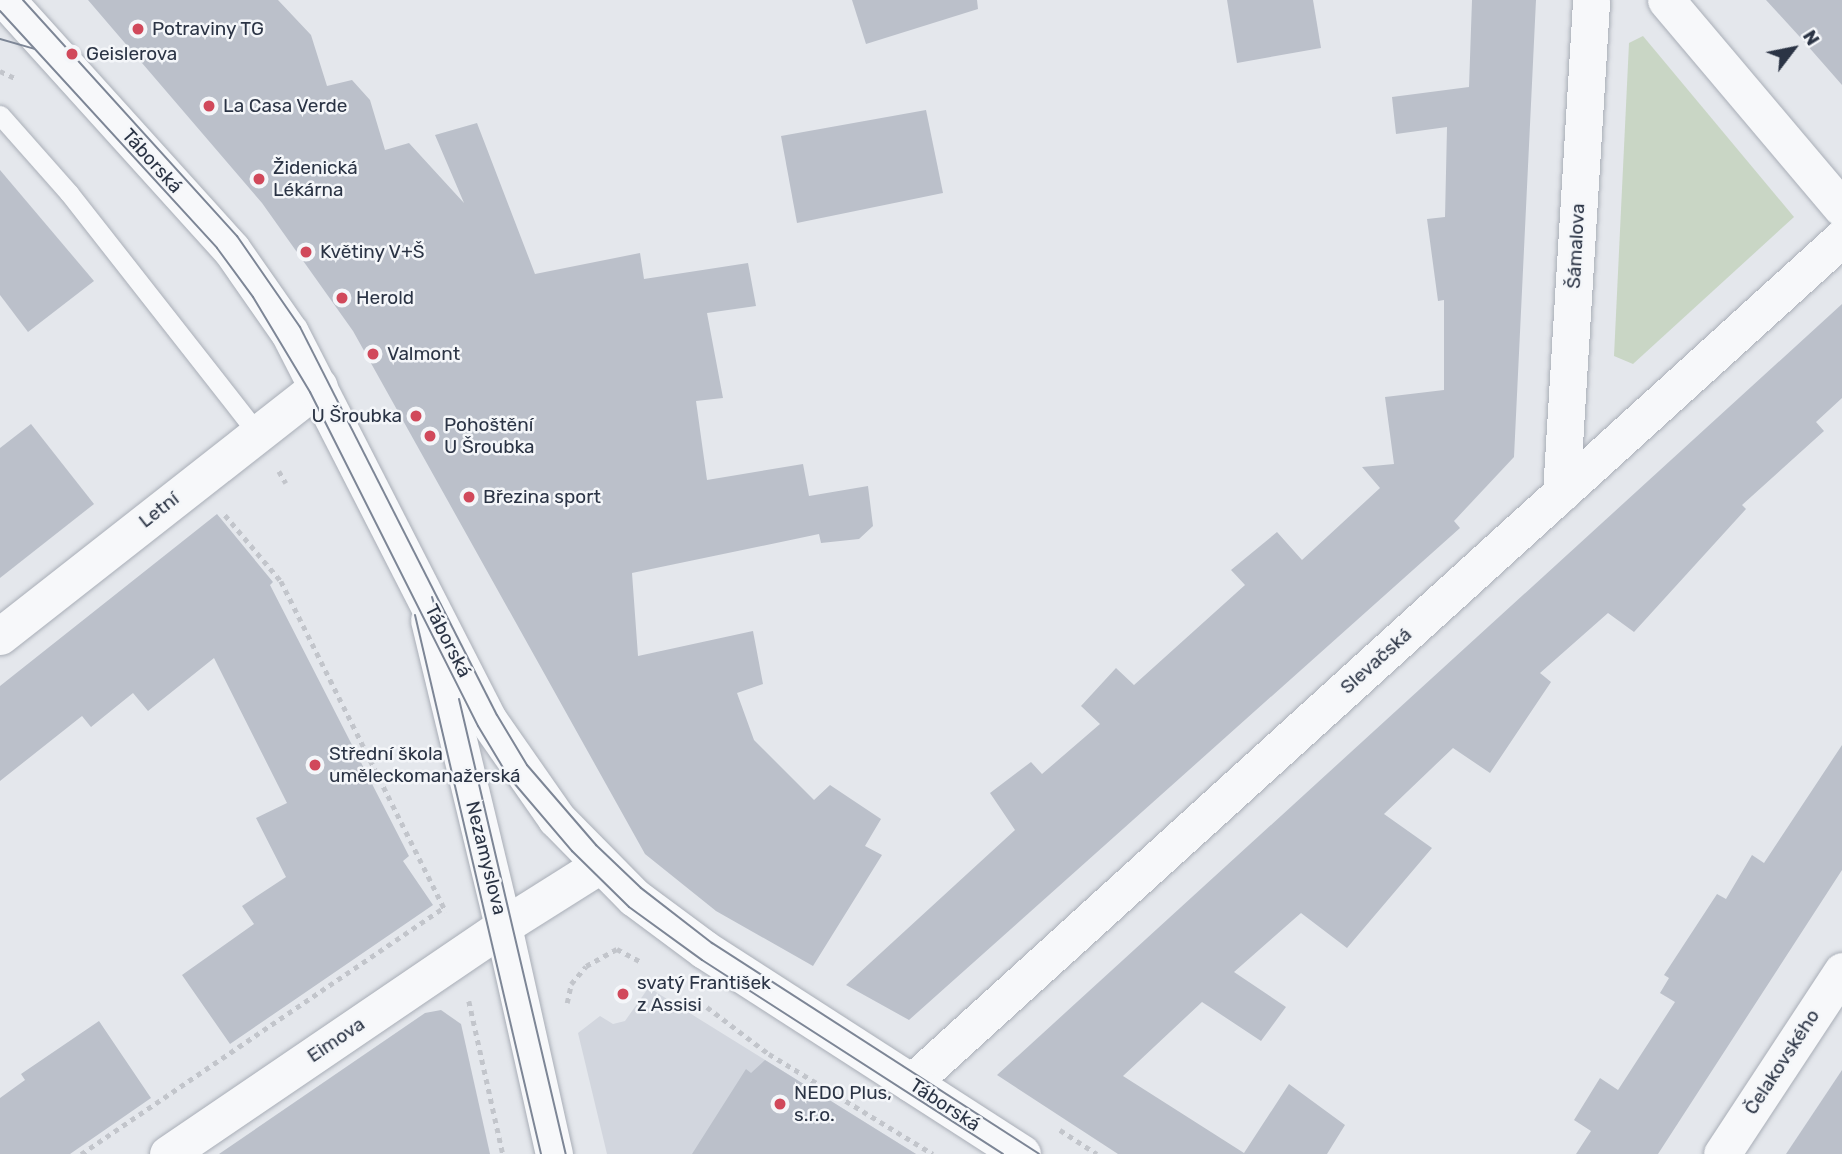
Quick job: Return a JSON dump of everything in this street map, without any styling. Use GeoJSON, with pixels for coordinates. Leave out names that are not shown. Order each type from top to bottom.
{"type":"FeatureCollection","features":[{"type":"Feature","properties":{"kind":"street","name":"Táborská"},"geometry":{"type":"LineString","coordinates":[[6,0],[232,250],[290,333],[488,720],[519,769],[600,865],[635,898],[705,950],[1022,1154]]}},
{"type":"Feature","properties":{"kind":"street","name":"Šámalova"},"geometry":{"type":"LineString","coordinates":[[1561,493],[1591,0]]}},
{"type":"Feature","properties":{"kind":"street"},"geometry":{"type":"LineString","coordinates":[[1666,0],[1842,208]]}},
{"type":"Feature","properties":{"kind":"street","name":"Slevačská"},"geometry":{"type":"LineString","coordinates":[[911,1083],[1842,238]]}},
{"type":"Feature","properties":{"kind":"street","name":"Letní"},"geometry":{"type":"LineString","coordinates":[[0,636],[319,386]]}},
{"type":"Feature","properties":{"kind":"street","name":"Nezamyslova"},"geometry":{"type":"LineString","coordinates":[[421,585],[503,926],[554,1154]]}},
{"type":"Feature","properties":{"kind":"street","name":"Nezamyslova"},"geometry":{"type":"LineString","coordinates":[[503,926],[600,865]]}},
{"type":"Feature","properties":{"kind":"street","name":"Eimova"},"geometry":{"type":"LineString","coordinates":[[168,1154],[503,926]]}},
{"type":"Feature","properties":{"kind":"street","name":"Čelakovského"},"geometry":{"type":"LineString","coordinates":[[1722,1154],[1842,971]]}},
{"type":"Feature","properties":{"kind":"lane"},"geometry":{"type":"LineString","coordinates":[[0,115],[69,193],[257,433]]}},
{"type":"Feature","properties":{"kind":"path"},"geometry":{"type":"LineString","coordinates":[[81,1154],[444,907],[281,581],[220,508]]}},
{"type":"Feature","properties":{"kind":"path"},"geometry":{"type":"LineString","coordinates":[[568,1016],[571,984],[586,967],[617,949],[650,965]]}},
{"type":"Feature","properties":{"kind":"path"},"geometry":{"type":"LineString","coordinates":[[469,999],[503,1154]]}},
{"type":"Feature","properties":{"kind":"path"},"geometry":{"type":"LineString","coordinates":[[702,1004],[769,1054],[933,1154]]}},
{"type":"Feature","properties":{"kind":"shaded area"},"geometry":{"type":"Polygon","coordinates":[[[649,987],[916,1154],[607,1154],[578,1033],[600,1016],[613,1024],[625,1021],[649,987]]]}},
{"type":"Feature","properties":{"kind":"green space"},"geometry":{"type":"Polygon","coordinates":[[[1643,36],[1794,217],[1633,364],[1614,356],[1629,43],[1643,36]]]}},
{"type":"Feature","properties":{"kind":"building"},"geometry":{"type":"Polygon","coordinates":[[[88,0],[278,0],[311,35],[327,86],[352,80],[370,100],[385,150],[409,143],[464,203],[435,135],[477,123],[535,274],[640,253],[644,279],[748,263],[756,306],[707,313],[723,398],[696,401],[707,480],[803,464],[809,496],[868,486],[873,526],[859,539],[821,543],[819,534],[632,573],[638,656],[753,631],[763,684],[737,693],[754,740],[814,800],[830,785],[881,819],[865,846],[882,855],[813,966],[716,911],[645,854],[353,331],[262,203],[88,0]]]}},
{"type":"Feature","properties":{"kind":"building"},"geometry":{"type":"Polygon","coordinates":[[[852,0],[977,0],[978,9],[866,44],[852,0]]]}},
{"type":"Feature","properties":{"kind":"building"},"geometry":{"type":"Polygon","coordinates":[[[1227,0],[1313,0],[1321,48],[1237,63],[1227,0]]]}},
{"type":"Feature","properties":{"kind":"building"},"geometry":{"type":"Polygon","coordinates":[[[1472,0],[1536,0],[1514,457],[1454,521],[1460,528],[909,1020],[846,985],[1015,830],[990,793],[1031,762],[1042,774],[1100,724],[1081,706],[1116,668],[1134,685],[1245,585],[1231,570],[1277,532],[1302,560],[1380,488],[1362,467],[1394,464],[1385,397],[1444,390],[1444,300],[1438,301],[1427,219],[1445,217],[1447,127],[1396,134],[1392,97],[1469,87],[1472,0]]]}},
{"type":"Feature","properties":{"kind":"building"},"geometry":{"type":"Polygon","coordinates":[[[1766,0],[1842,0],[1842,85],[1799,36],[1766,0]]]}},
{"type":"Feature","properties":{"kind":"building"},"geometry":{"type":"Polygon","coordinates":[[[926,110],[943,193],[797,223],[781,136],[926,110]]]}},
{"type":"Feature","properties":{"kind":"building"},"geometry":{"type":"Polygon","coordinates":[[[0,170],[94,281],[28,332],[0,295],[0,170]]]}},
{"type":"Feature","properties":{"kind":"building"},"geometry":{"type":"Polygon","coordinates":[[[1842,304],[1842,398],[1816,422],[1824,431],[1742,505],[1746,509],[1634,632],[1608,613],[1540,673],[1551,682],[1490,773],[1453,748],[1384,814],[1432,848],[1347,948],[1301,913],[1234,972],[1286,1007],[1261,1041],[1202,1002],[1123,1076],[1244,1153],[1289,1084],[1345,1125],[1327,1154],[1118,1154],[997,1075],[1842,304]]]}},
{"type":"Feature","properties":{"kind":"building"},"geometry":{"type":"Polygon","coordinates":[[[31,424],[94,504],[0,578],[0,448],[31,424]]]}},
{"type":"Feature","properties":{"kind":"building","name":"Střední škola uměleckomanažerská"},"geometry":{"type":"Polygon","coordinates":[[[217,514],[273,582],[270,585],[409,856],[403,861],[433,905],[230,1044],[182,975],[254,924],[242,906],[286,877],[256,818],[287,803],[214,658],[148,711],[133,693],[91,727],[82,716],[0,781],[0,686],[217,514]]]}},
{"type":"Feature","properties":{"kind":"building"},"geometry":{"type":"Polygon","coordinates":[[[1842,745],[1842,870],[1658,1154],[1576,1154],[1591,1131],[1574,1120],[1600,1078],[1618,1090],[1675,1002],[1660,993],[1669,978],[1664,975],[1717,894],[1726,899],[1752,855],[1764,863],[1842,745]]]}},
{"type":"Feature","properties":{"kind":"building"},"geometry":{"type":"Polygon","coordinates":[[[441,1010],[461,1024],[490,1154],[219,1154],[425,1013],[441,1010]]]}},
{"type":"Feature","properties":{"kind":"building"},"geometry":{"type":"Polygon","coordinates":[[[99,1021],[151,1098],[70,1154],[0,1154],[0,1098],[25,1080],[21,1074],[99,1021]]]}},
{"type":"Feature","properties":{"kind":"building","name":"NEDO Plus, s.r.o."},"geometry":{"type":"Polygon","coordinates":[[[765,1060],[916,1154],[692,1154],[746,1069],[751,1073],[765,1060]]]}},
{"type":"Feature","properties":{"kind":"building"},"geometry":{"type":"Polygon","coordinates":[[[1842,1070],[1842,1154],[1786,1154],[1842,1070]]]}},
{"type":"Feature","properties":{"kind":"tram line"},"geometry":{"type":"LineString","coordinates":[[23,0],[237,236],[300,327],[497,715],[527,765],[596,845],[641,888],[712,943],[1039,1154]]}},
{"type":"Feature","properties":{"kind":"tram line"},"geometry":{"type":"LineString","coordinates":[[0,11],[217,248],[253,297],[310,392],[478,726],[508,776],[572,851],[629,907],[702,960],[1003,1154]]}},
{"type":"Feature","properties":{"kind":"tram line"},"geometry":{"type":"LineString","coordinates":[[0,39],[34,49]]}},
{"type":"Feature","properties":{"kind":"tram line"},"geometry":{"type":"LineString","coordinates":[[432,597],[446,644]]}},
{"type":"Feature","properties":{"kind":"tram line"},"geometry":{"type":"LineString","coordinates":[[415,615],[541,1154]]}},
{"type":"Feature","properties":{"kind":"tram line"},"geometry":{"type":"LineString","coordinates":[[459,699],[566,1154]]}},
{"type":"Feature","properties":{"kind":"place","name":"Potraviny TG"},"geometry":{"type":"Point","coordinates":[138,29]}},
{"type":"Feature","properties":{"kind":"place","name":"Geislerova"},"geometry":{"type":"Point","coordinates":[72,54]}},
{"type":"Feature","properties":{"kind":"place","name":"La Casa Verde"},"geometry":{"type":"Point","coordinates":[209,106]}},
{"type":"Feature","properties":{"kind":"place","name":"Židenická Lékárna"},"geometry":{"type":"Point","coordinates":[259,179]}},
{"type":"Feature","properties":{"kind":"place","name":"Květiny V+Š"},"geometry":{"type":"Point","coordinates":[306,252]}},
{"type":"Feature","properties":{"kind":"place","name":"Herold"},"geometry":{"type":"Point","coordinates":[342,298]}},
{"type":"Feature","properties":{"kind":"place","name":"Valmont"},"geometry":{"type":"Point","coordinates":[373,354]}},
{"type":"Feature","properties":{"kind":"place","name":"U Šroubka"},"geometry":{"type":"Point","coordinates":[416,416]}},
{"type":"Feature","properties":{"kind":"place","name":"Pohoštění U Šroubka"},"geometry":{"type":"Point","coordinates":[430,436]}},
{"type":"Feature","properties":{"kind":"place","name":"Březina sport"},"geometry":{"type":"Point","coordinates":[469,497]}},
{"type":"Feature","properties":{"kind":"place","name":"Střední škola uměleckomanažerská"},"geometry":{"type":"Point","coordinates":[315,765]}},
{"type":"Feature","properties":{"kind":"place","name":"svatý František z Assisi"},"geometry":{"type":"Point","coordinates":[623,994]}},
{"type":"Feature","properties":{"kind":"place","name":"NEDO Plus, s.r.o."},"geometry":{"type":"Point","coordinates":[780,1104]}}]}
